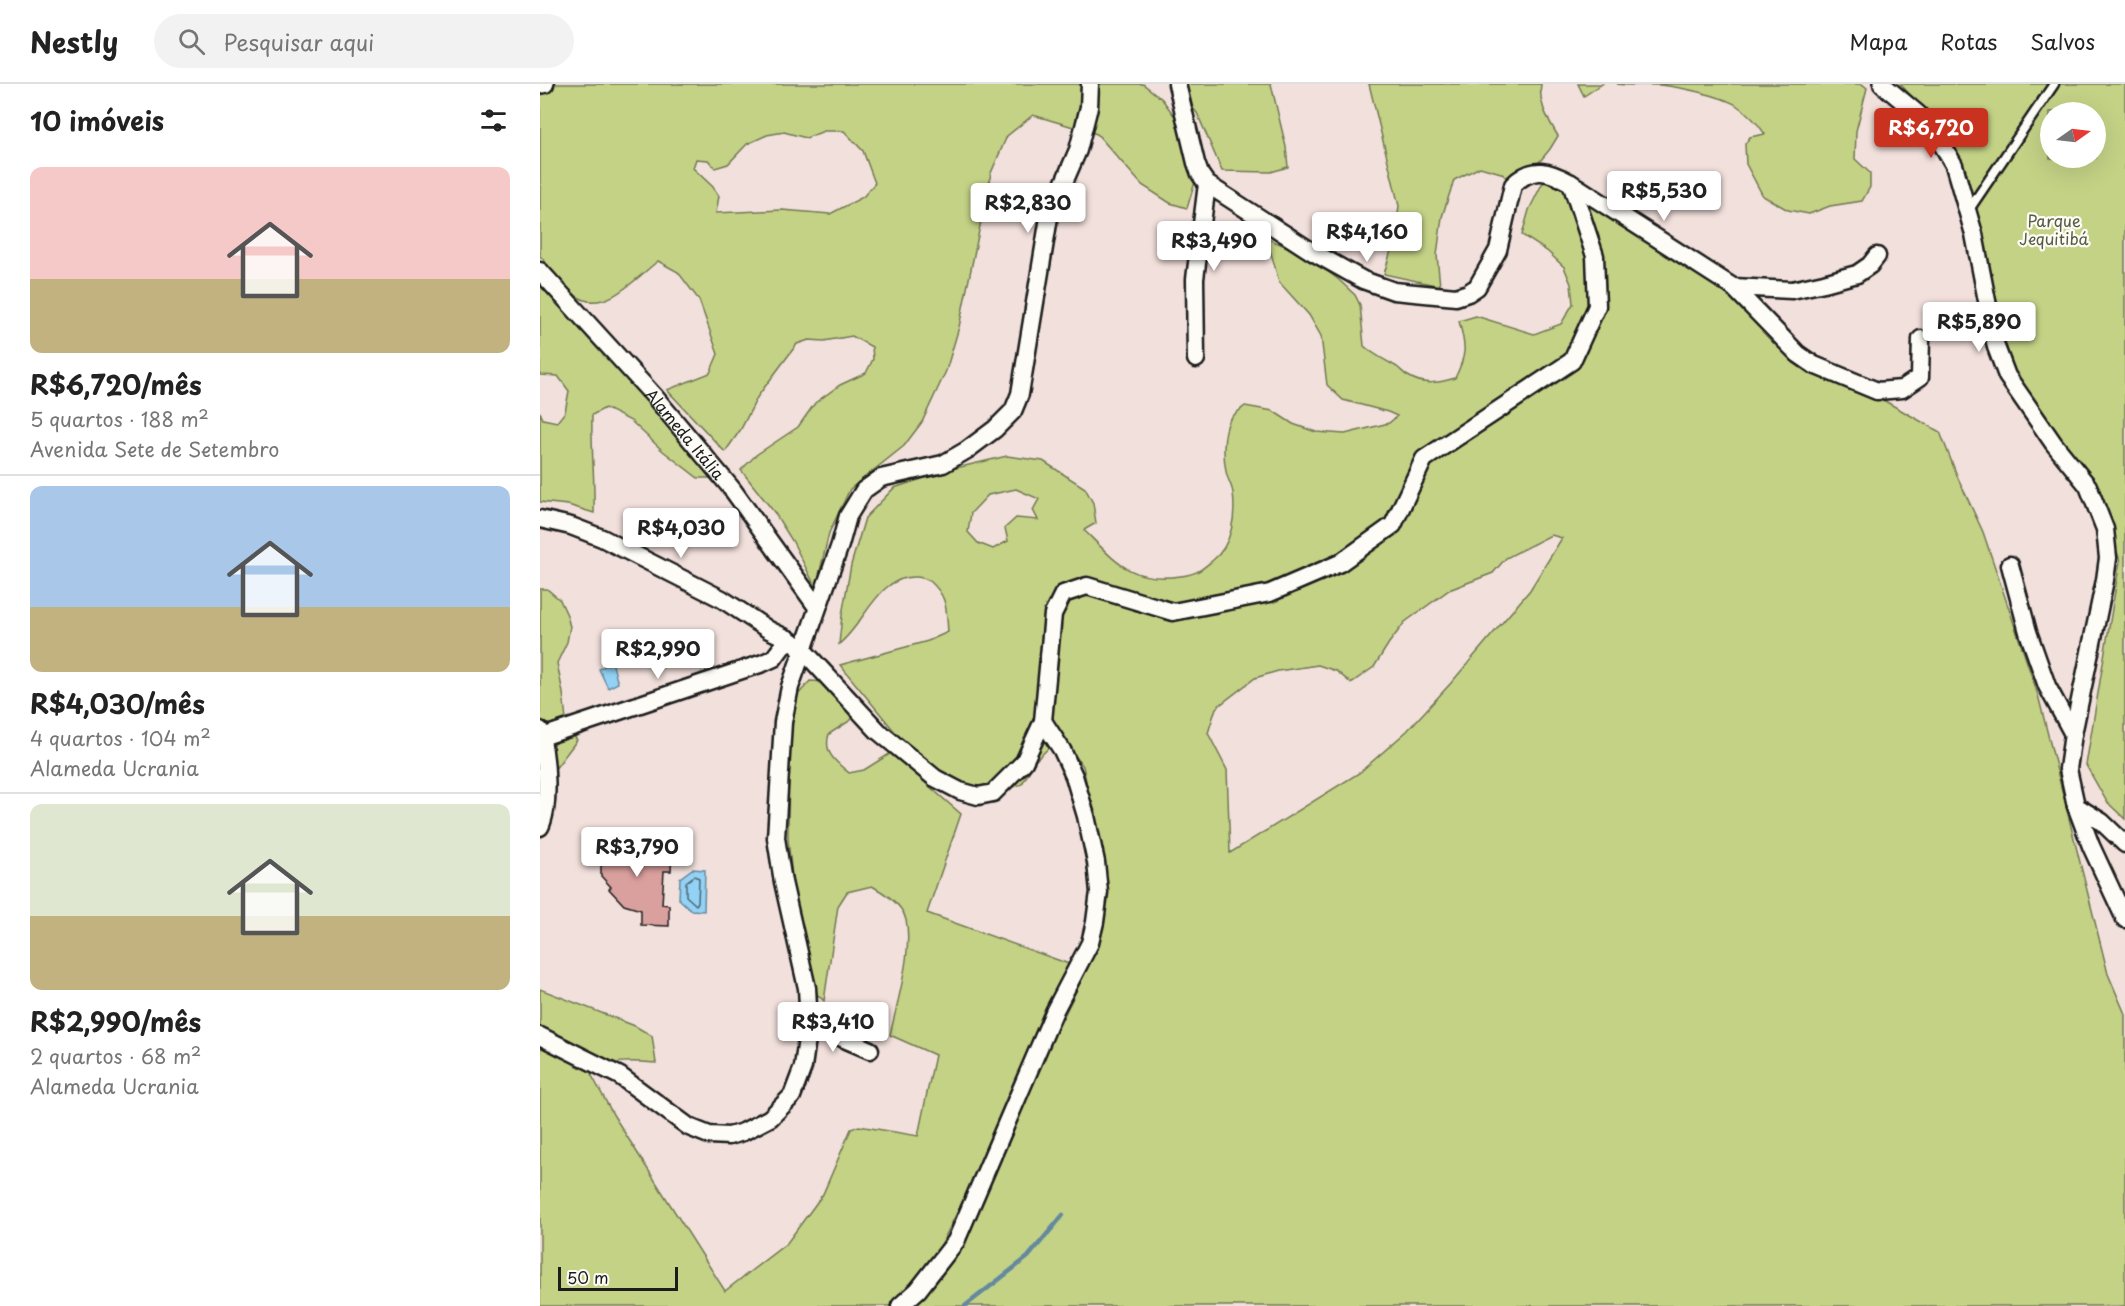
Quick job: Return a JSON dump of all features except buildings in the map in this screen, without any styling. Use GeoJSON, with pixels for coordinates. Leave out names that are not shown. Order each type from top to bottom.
{"type":"FeatureCollection","features":[{"type":"Feature","properties":{"kind":"street"},"geometry":{"type":"LineString","coordinates":[[540,85],[545,84]]}},
{"type":"Feature","properties":{"kind":"street"},"geometry":{"type":"LineString","coordinates":[[540,1036],[620,1076],[689,1127],[710,1135],[729,1136],[743,1132],[770,1118],[792,1096],[802,1067],[809,1024],[807,987],[783,882],[776,838],[783,722],[790,687],[848,516],[864,490],[881,478],[943,464],[995,429],[1013,411],[1020,394],[1049,217],[1078,150],[1089,107],[1090,84]]}},
{"type":"Feature","properties":{"kind":"street"},"geometry":{"type":"LineString","coordinates":[[1177,84],[1196,163],[1207,184],[1311,251],[1363,280],[1394,291],[1456,297],[1468,293],[1477,286],[1498,250],[1513,185],[1521,178],[1536,172],[1551,172],[1734,287],[1798,354],[1814,365],[1876,391],[1902,389],[1920,377],[1921,339]]}},
{"type":"Feature","properties":{"kind":"street"},"geometry":{"type":"LineString","coordinates":[[1882,84],[1918,114],[1939,139],[1954,165],[1968,212],[1996,347],[2007,376],[2054,444],[2088,486],[2105,529],[2108,558],[2106,580],[2068,769],[2076,806],[2091,846],[2125,919]]}},
{"type":"Feature","properties":{"kind":"street"},"geometry":{"type":"LineString","coordinates":[[540,519],[571,526],[602,538],[722,598],[803,650],[878,731],[935,778],[960,791],[978,796],[993,793],[1024,762],[1043,721],[1053,614],[1063,594],[1087,586],[1173,612],[1270,593],[1340,563],[1393,525],[1424,459],[1572,361],[1597,306],[1595,256],[1571,183]]}},
{"type":"Feature","properties":{"kind":"street"},"geometry":{"type":"LineString","coordinates":[[1196,359],[1195,279],[1207,184]]}},
{"type":"Feature","properties":{"kind":"street"},"geometry":{"type":"LineString","coordinates":[[1734,287],[1792,290],[1857,274],[1870,265],[1877,256]]}},
{"type":"Feature","properties":{"kind":"street","name":"Alameda Itália"},"geometry":{"type":"LineString","coordinates":[[540,270],[654,396],[732,489],[817,607]]}},
{"type":"Feature","properties":{"kind":"street"},"geometry":{"type":"LineString","coordinates":[[2010,565],[2028,632],[2047,686],[2072,740]]}},
{"type":"Feature","properties":{"kind":"street"},"geometry":{"type":"LineString","coordinates":[[540,827],[544,818],[547,794],[541,734],[763,663],[774,658],[788,639]]}},
{"type":"Feature","properties":{"kind":"street"},"geometry":{"type":"LineString","coordinates":[[900,1306],[918,1290],[956,1240],[1055,1010],[1090,943],[1099,892],[1096,862],[1074,776],[1062,750],[1043,721]]}},
{"type":"Feature","properties":{"kind":"street"},"geometry":{"type":"LineString","coordinates":[[2076,806],[2102,822],[2125,844]]}},
{"type":"Feature","properties":{"kind":"street"},"geometry":{"type":"LineString","coordinates":[[809,1024],[870,1050]]}},
{"type":"Feature","properties":{"kind":"lane"},"geometry":{"type":"LineString","coordinates":[[1968,212],[2054,84]]}},
{"type":"Feature","properties":{"kind":"green space"},"geometry":{"type":"Polygon","coordinates":[[[540,84],[1143,84],[1162,99],[1179,122],[1196,179],[1187,208],[1170,203],[1142,185],[1097,134],[1033,115],[1007,136],[991,173],[959,327],[946,371],[922,422],[904,446],[850,489],[829,533],[816,588],[793,542],[774,512],[741,470],[756,455],[798,427],[815,403],[840,385],[866,373],[873,359],[872,347],[852,336],[824,341],[809,340],[797,344],[758,396],[741,429],[725,452],[667,390],[710,373],[718,354],[699,300],[678,272],[658,261],[621,291],[599,301],[589,301],[573,293],[540,256],[540,84]],[[824,131],[806,138],[784,132],[767,135],[747,144],[728,164],[715,168],[708,160],[696,159],[693,168],[719,196],[716,213],[782,210],[830,214],[863,197],[875,183],[863,151],[844,131],[824,131]]]}},
{"type":"Feature","properties":{"kind":"green space"},"geometry":{"type":"Polygon","coordinates":[[[1173,84],[1271,84],[1286,147],[1288,167],[1271,172],[1222,171],[1197,113],[1173,84]]]}},
{"type":"Feature","properties":{"kind":"green space"},"geometry":{"type":"Polygon","coordinates":[[[1369,84],[1541,84],[1542,105],[1558,136],[1518,188],[1501,173],[1480,167],[1454,180],[1442,217],[1437,255],[1440,286],[1384,274],[1395,237],[1399,206],[1369,84]]]}},
{"type":"Feature","properties":{"kind":"green space"},"geometry":{"type":"Polygon","coordinates":[[[1578,84],[1602,84],[1584,96],[1578,84]]]}},
{"type":"Feature","properties":{"kind":"green space"},"geometry":{"type":"Polygon","coordinates":[[[1617,84],[1862,84],[1867,88],[1856,131],[1855,159],[1870,173],[1870,187],[1862,201],[1830,206],[1809,214],[1788,210],[1763,196],[1746,164],[1745,144],[1750,137],[1765,134],[1740,108],[1720,98],[1687,89],[1659,85],[1617,84]]]}},
{"type":"Feature","properties":{"kind":"green space","name":"Parque Jequitibá"},"geometry":{"type":"Polygon","coordinates":[[[1900,84],[2125,84],[2125,819],[2107,802],[2086,765],[2120,561],[2095,483],[2014,381],[1979,220],[1952,138],[1900,84]]]}},
{"type":"Feature","properties":{"kind":"green space"},"geometry":{"type":"Polygon","coordinates":[[[1558,173],[1620,203],[1719,284],[1805,367],[1883,400],[1940,432],[1983,532],[2038,695],[2108,974],[2125,1014],[2125,1306],[912,1306],[935,1284],[958,1254],[999,1156],[1095,953],[1106,901],[1104,871],[1083,766],[1067,745],[1052,745],[1036,760],[1022,784],[1000,792],[972,789],[935,771],[900,738],[840,665],[928,641],[948,632],[945,604],[936,587],[924,578],[904,578],[892,583],[882,592],[839,644],[851,565],[865,518],[894,488],[952,469],[1007,456],[1043,461],[1085,488],[1093,503],[1096,523],[1084,530],[1116,561],[1137,573],[1149,576],[1181,576],[1198,571],[1219,554],[1225,546],[1231,529],[1234,502],[1227,477],[1224,446],[1229,421],[1238,411],[1245,406],[1273,411],[1293,424],[1316,432],[1345,434],[1389,423],[1397,416],[1343,400],[1327,385],[1321,336],[1309,315],[1279,282],[1269,246],[1260,236],[1303,253],[1355,295],[1360,305],[1364,346],[1414,379],[1431,383],[1443,381],[1455,378],[1462,363],[1464,344],[1459,321],[1476,316],[1534,334],[1561,324],[1573,304],[1571,284],[1564,267],[1547,251],[1522,235],[1529,210],[1542,184],[1558,173]],[[1016,489],[988,495],[971,513],[968,532],[978,543],[993,549],[1008,541],[1005,528],[1016,518],[1038,520],[1033,510],[1039,499],[1016,489]],[[1551,535],[1506,558],[1493,573],[1449,590],[1405,622],[1374,667],[1351,683],[1336,671],[1318,665],[1278,671],[1255,678],[1216,708],[1208,733],[1227,770],[1230,853],[1359,773],[1407,731],[1530,590],[1562,538],[1551,535]]]}},
{"type":"Feature","properties":{"kind":"green space"},"geometry":{"type":"Polygon","coordinates":[[[540,282],[718,478],[698,478],[663,451],[631,421],[605,408],[592,415],[594,513],[568,505],[540,502],[540,412],[543,419],[557,422],[565,412],[569,391],[558,376],[540,375],[540,282]]]}},
{"type":"Feature","properties":{"kind":"green space"},"geometry":{"type":"Polygon","coordinates":[[[540,589],[547,589],[560,600],[570,627],[567,642],[557,663],[567,728],[577,740],[555,769],[540,769],[540,589]]]}},
{"type":"Feature","properties":{"kind":"green space"},"geometry":{"type":"Polygon","coordinates":[[[810,681],[827,682],[857,716],[829,734],[828,741],[829,752],[849,773],[864,770],[891,753],[961,814],[927,913],[1069,964],[972,1182],[939,1249],[892,1306],[540,1306],[540,989],[635,1026],[652,1036],[656,1063],[613,1063],[591,1074],[614,1116],[725,1291],[787,1243],[823,1194],[851,1129],[859,1126],[918,1136],[935,1055],[890,1035],[905,970],[908,934],[906,920],[901,909],[888,896],[872,886],[847,892],[838,906],[824,1001],[817,994],[794,895],[788,839],[789,751],[796,697],[810,681]]]}},
{"type":"Feature","properties":{"kind":"water"},"geometry":{"type":"Polygon","coordinates":[[[612,662],[618,683],[608,688],[599,669],[612,662]]]}},
{"type":"Feature","properties":{"kind":"water"},"geometry":{"type":"Polygon","coordinates":[[[692,869],[705,870],[704,911],[691,910],[679,899],[680,878],[692,869]]]}},
{"type":"Feature","properties":{"kind":"waterway"},"geometry":{"type":"LineString","coordinates":[[965,1306],[1028,1257],[1063,1215]]}}]}
